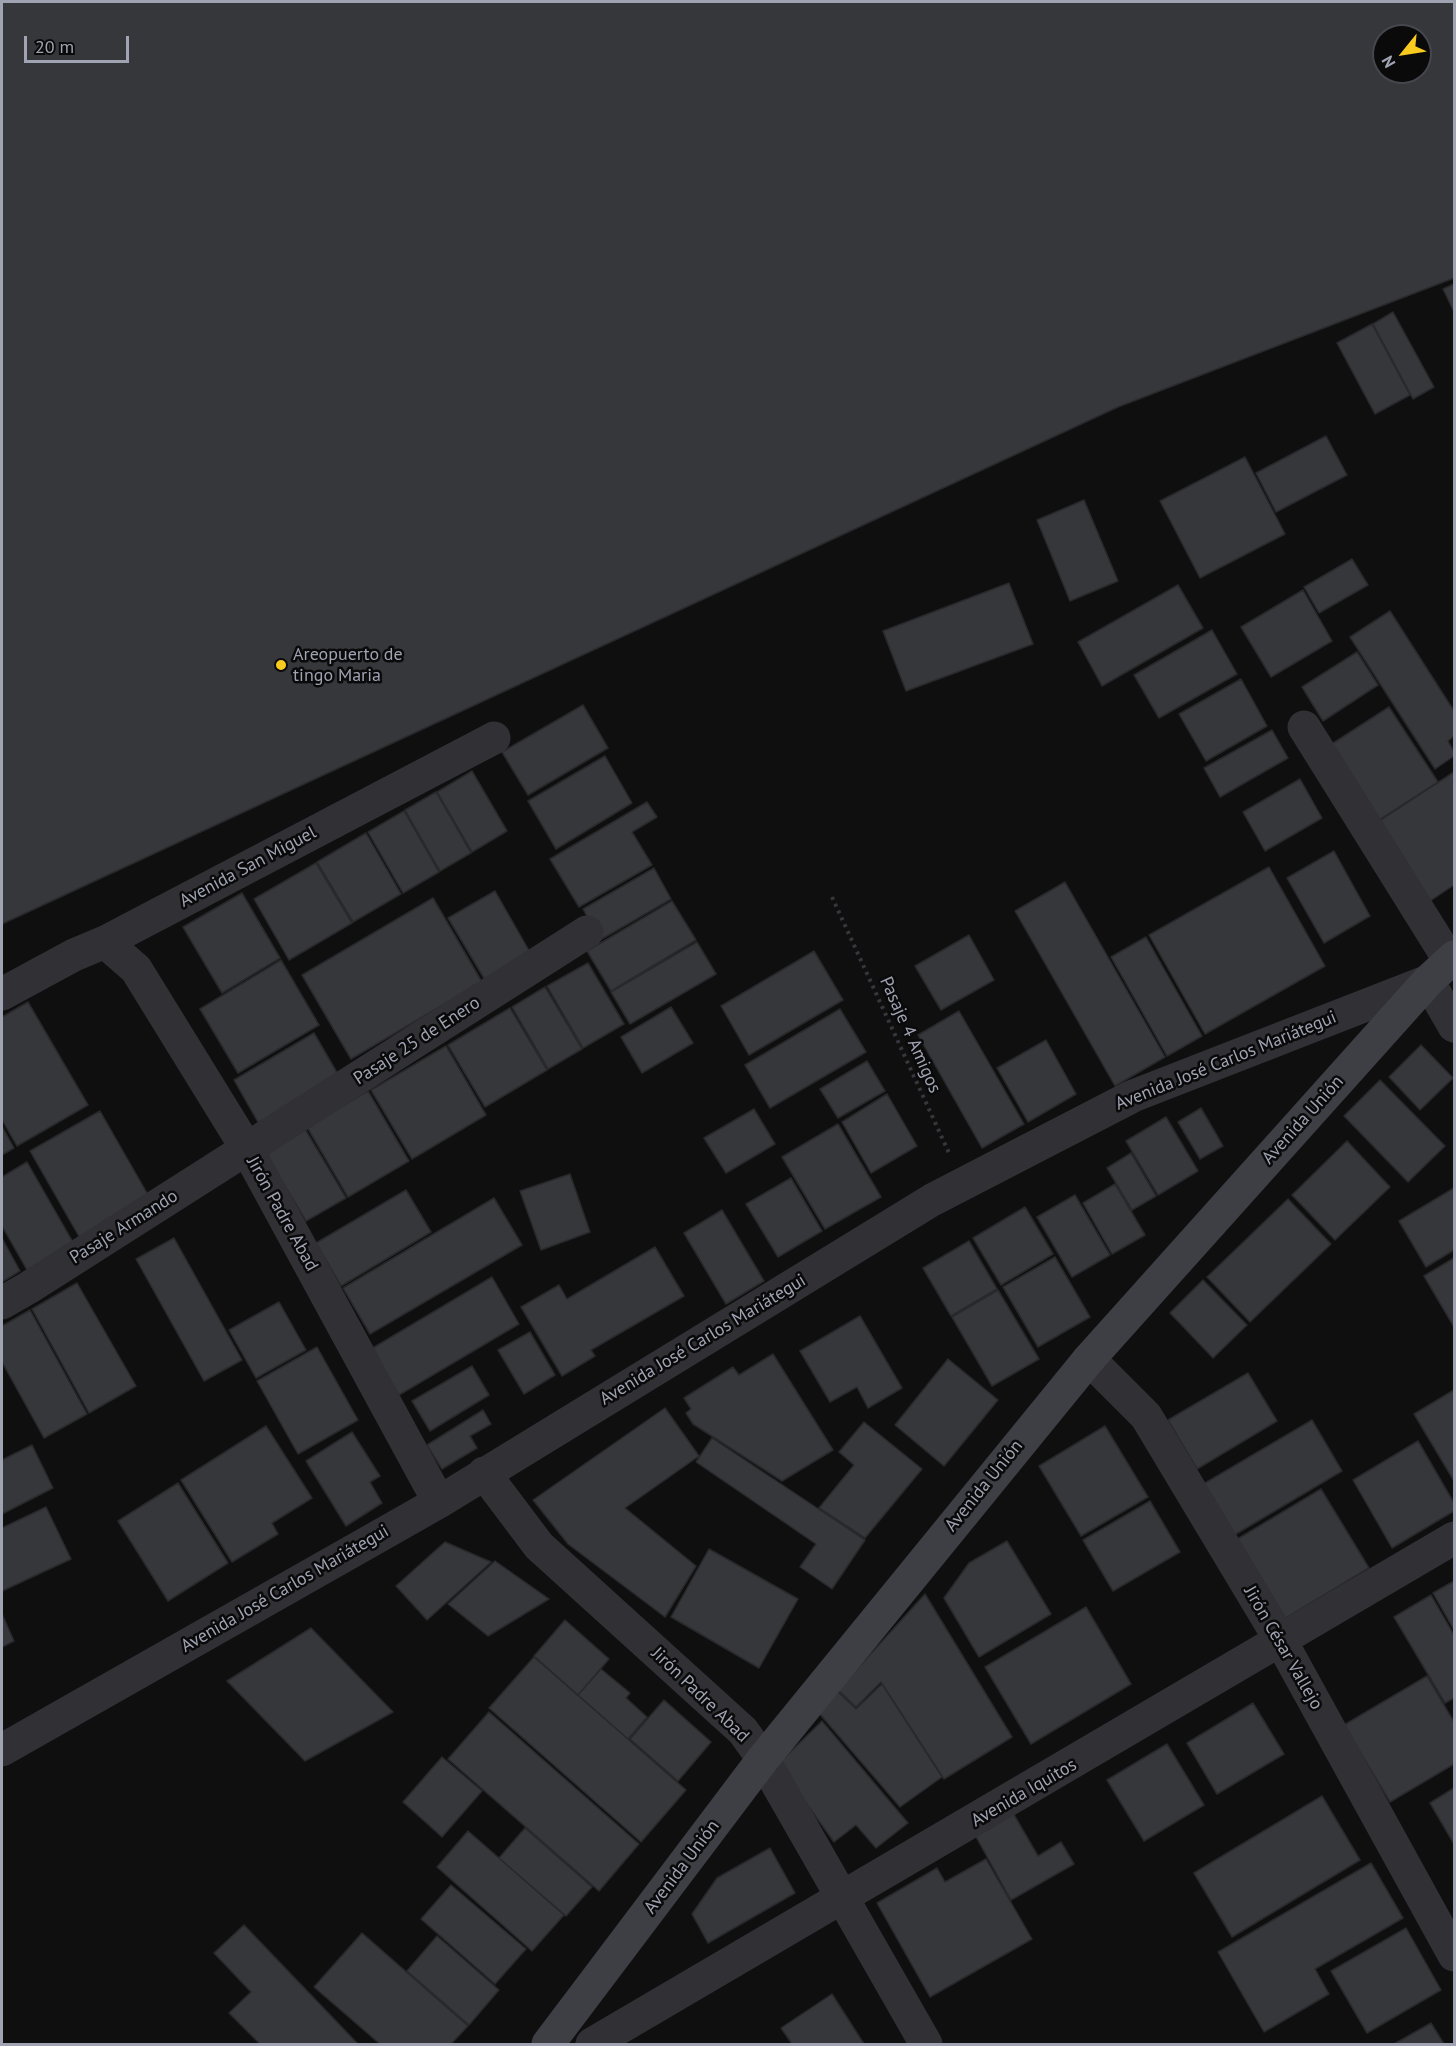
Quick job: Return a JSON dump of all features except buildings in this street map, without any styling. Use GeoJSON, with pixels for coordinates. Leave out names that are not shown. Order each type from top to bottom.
{"type":"FeatureCollection","features":[{"type":"Feature","properties":{"kind":"main road","name":"Avenida Unión"},"geometry":{"type":"LineString","coordinates":[[548,2044],[763,1758],[1089,1359],[1444,966]]}},
{"type":"Feature","properties":{"kind":"street"},"geometry":{"type":"LineString","coordinates":[[1304,727],[1444,966],[1455,1026]]}},
{"type":"Feature","properties":{"kind":"street","name":"Avenida San Miguel"},"geometry":{"type":"LineString","coordinates":[[2,994],[494,738]]}},
{"type":"Feature","properties":{"kind":"street","name":"Pasaje 25 de Enero"},"geometry":{"type":"LineString","coordinates":[[247,1149],[587,932]]}},
{"type":"Feature","properties":{"kind":"street","name":"Jirón Padre Abad"},"geometry":{"type":"LineString","coordinates":[[105,942],[136,969],[247,1149],[439,1502]]}},
{"type":"Feature","properties":{"kind":"street","name":"Avenida José Carlos Mariátegui"},"geometry":{"type":"LineString","coordinates":[[2,1750],[439,1502],[922,1206],[1133,1096],[1444,966]]}},
{"type":"Feature","properties":{"kind":"street","name":"Pasaje Armando"},"geometry":{"type":"LineString","coordinates":[[2,1303],[247,1149]]}},
{"type":"Feature","properties":{"kind":"street","name":"Jirón César Vallejo"},"geometry":{"type":"LineString","coordinates":[[1089,1359],[1146,1416],[1281,1641],[1455,1955]]}},
{"type":"Feature","properties":{"kind":"street","name":"Jirón Padre Abad"},"geometry":{"type":"LineString","coordinates":[[484,1473],[539,1546],[743,1731],[763,1758],[926,2044]]}},
{"type":"Feature","properties":{"kind":"street","name":"Avenida Iquitos"},"geometry":{"type":"LineString","coordinates":[[592,2044],[843,1899],[1455,1538]]}},
{"type":"Feature","properties":{"kind":"path","name":"Pasaje 4 Amigos"},"geometry":{"type":"LineString","coordinates":[[832,897],[963,1184]]}},
{"type":"Feature","properties":{"kind":"runway"},"geometry":{"type":"LineString","coordinates":[[2,85],[185,2]]}},
{"type":"Feature","properties":{"kind":"place","name":"Areopuerto de tingo Maria"},"geometry":{"type":"Point","coordinates":[281,665]}}]}
